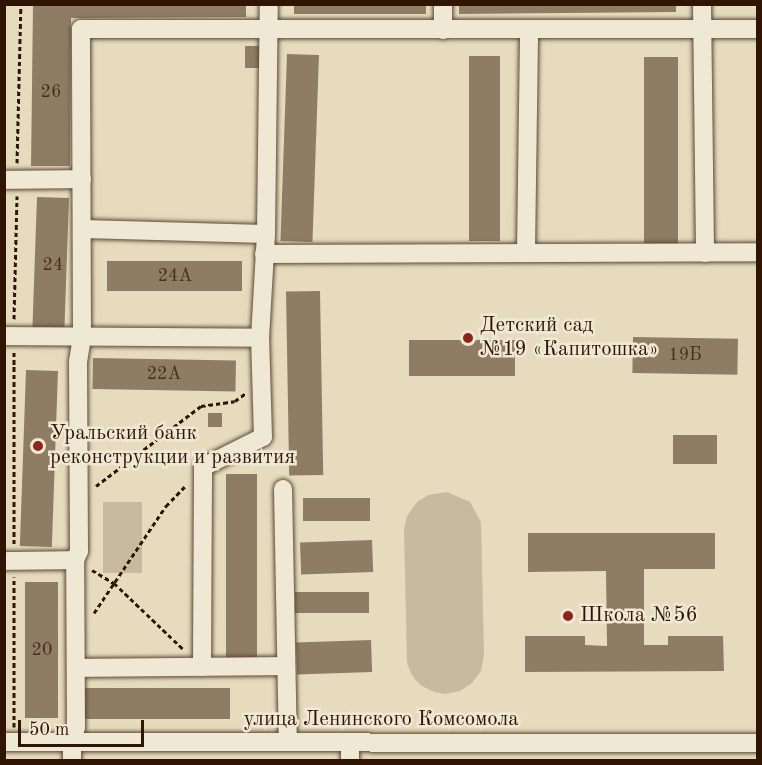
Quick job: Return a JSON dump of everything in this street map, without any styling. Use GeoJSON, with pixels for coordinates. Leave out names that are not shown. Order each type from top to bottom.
{"type":"FeatureCollection","features":[{"type":"Feature","properties":{"kind":"street"},"geometry":{"type":"LineString","coordinates":[[202,667],[202,467],[263,437],[260,338],[266,234],[269,4]]}},
{"type":"Feature","properties":{"kind":"street"},"geometry":{"type":"LineString","coordinates":[[443,4],[443,30]]}},
{"type":"Feature","properties":{"kind":"street"},"geometry":{"type":"LineString","coordinates":[[702,4],[705,253]]}},
{"type":"Feature","properties":{"kind":"street"},"geometry":{"type":"LineString","coordinates":[[72,751],[76,727],[75,560],[79,550],[78,362],[82,338],[81,29],[758,29]]}},
{"type":"Feature","properties":{"kind":"street"},"geometry":{"type":"LineString","coordinates":[[526,252],[529,29]]}},
{"type":"Feature","properties":{"kind":"street"},"geometry":{"type":"LineString","coordinates":[[11,180],[82,179]]}},
{"type":"Feature","properties":{"kind":"street"},"geometry":{"type":"LineString","coordinates":[[83,229],[266,234]]}},
{"type":"Feature","properties":{"kind":"street"},"geometry":{"type":"LineString","coordinates":[[264,254],[758,252]]}},
{"type":"Feature","properties":{"kind":"street"},"geometry":{"type":"LineString","coordinates":[[10,335],[82,338],[260,338]]}},
{"type":"Feature","properties":{"kind":"street"},"geometry":{"type":"LineString","coordinates":[[283,489],[288,742]]}},
{"type":"Feature","properties":{"kind":"street"},"geometry":{"type":"LineString","coordinates":[[9,561],[75,560]]}},
{"type":"Feature","properties":{"kind":"street"},"geometry":{"type":"LineString","coordinates":[[76,668],[286,666]]}},
{"type":"Feature","properties":{"kind":"street","name":"улица Ленинского Комсомола"},"geometry":{"type":"LineString","coordinates":[[6,742],[72,751],[122,752],[226,751],[288,742],[350,752],[758,742]]}},
{"type":"Feature","properties":{"kind":"path"},"geometry":{"type":"LineString","coordinates":[[6,742],[14,724],[9,561],[11,180],[21,4]]}},
{"type":"Feature","properties":{"kind":"path"},"geometry":{"type":"LineString","coordinates":[[79,499],[201,406],[235,401],[261,381]]}},
{"type":"Feature","properties":{"kind":"path"},"geometry":{"type":"LineString","coordinates":[[76,639],[166,507],[202,467]]}},
{"type":"Feature","properties":{"kind":"path"},"geometry":{"type":"LineString","coordinates":[[75,560],[114,583],[202,667]]}},
{"type":"Feature","properties":{"kind":"shaded area"},"geometry":{"type":"Polygon","coordinates":[[[447,492],[470,502],[481,522],[484,655],[481,671],[472,683],[460,691],[445,694],[434,692],[420,685],[412,675],[407,663],[404,530],[407,516],[417,502],[428,495],[447,492]]]}},
{"type":"Feature","properties":{"kind":"shaded area"},"geometry":{"type":"Polygon","coordinates":[[[103,502],[142,502],[142,573],[103,573],[103,502]]]}},
{"type":"Feature","properties":{"kind":"building"},"geometry":{"type":"Polygon","coordinates":[[[33,4],[246,4],[246,17],[71,18],[70,166],[31,166],[33,4]]]}},
{"type":"Feature","properties":{"kind":"building"},"geometry":{"type":"Polygon","coordinates":[[[294,4],[426,4],[426,14],[294,14],[294,4]]]}},
{"type":"Feature","properties":{"kind":"building"},"geometry":{"type":"Polygon","coordinates":[[[459,4],[676,4],[676,12],[459,14],[459,4]]]}},
{"type":"Feature","properties":{"kind":"building"},"geometry":{"type":"Polygon","coordinates":[[[245,46],[259,46],[259,68],[245,68],[245,46]]]}},
{"type":"Feature","properties":{"kind":"building"},"geometry":{"type":"Polygon","coordinates":[[[287,54],[319,55],[312,242],[280,241],[287,54]]]}},
{"type":"Feature","properties":{"kind":"building"},"geometry":{"type":"Polygon","coordinates":[[[469,56],[500,56],[500,241],[469,241],[469,56]]]}},
{"type":"Feature","properties":{"kind":"building"},"geometry":{"type":"Polygon","coordinates":[[[644,57],[678,57],[678,244],[644,244],[644,57]]]}},
{"type":"Feature","properties":{"kind":"building"},"geometry":{"type":"Polygon","coordinates":[[[37,197],[69,198],[64,334],[32,333],[37,197]]]}},
{"type":"Feature","properties":{"kind":"building"},"geometry":{"type":"Polygon","coordinates":[[[107,261],[242,261],[242,291],[107,291],[107,261]]]}},
{"type":"Feature","properties":{"kind":"building"},"geometry":{"type":"Polygon","coordinates":[[[320,291],[323,475],[289,476],[286,292],[320,291]]]}},
{"type":"Feature","properties":{"kind":"building"},"geometry":{"type":"Polygon","coordinates":[[[633,337],[738,339],[737,375],[632,373],[633,337]]]}},
{"type":"Feature","properties":{"kind":"building"},"geometry":{"type":"Polygon","coordinates":[[[409,340],[515,340],[515,376],[409,376],[409,340]]]}},
{"type":"Feature","properties":{"kind":"building"},"geometry":{"type":"Polygon","coordinates":[[[93,358],[236,360],[235,391],[92,389],[93,358]]]}},
{"type":"Feature","properties":{"kind":"building"},"geometry":{"type":"Polygon","coordinates":[[[26,370],[58,371],[52,547],[20,546],[26,370]]]}},
{"type":"Feature","properties":{"kind":"building"},"geometry":{"type":"Polygon","coordinates":[[[208,413],[222,413],[222,427],[208,427],[208,413]]]}},
{"type":"Feature","properties":{"kind":"building"},"geometry":{"type":"Polygon","coordinates":[[[673,435],[717,435],[717,464],[673,464],[673,435]]]}},
{"type":"Feature","properties":{"kind":"building"},"geometry":{"type":"Polygon","coordinates":[[[226,474],[257,474],[257,659],[226,659],[226,474]]]}},
{"type":"Feature","properties":{"kind":"building"},"geometry":{"type":"Polygon","coordinates":[[[303,498],[370,498],[370,521],[303,521],[303,498]]]}},
{"type":"Feature","properties":{"kind":"building"},"geometry":{"type":"Polygon","coordinates":[[[528,533],[715,533],[715,569],[644,569],[644,645],[668,645],[668,636],[723,636],[724,671],[525,672],[525,636],[585,636],[585,645],[607,646],[606,571],[528,572],[528,533]]]}},
{"type":"Feature","properties":{"kind":"building"},"geometry":{"type":"Polygon","coordinates":[[[372,540],[373,572],[301,574],[300,543],[372,540]]]}},
{"type":"Feature","properties":{"kind":"building"},"geometry":{"type":"Polygon","coordinates":[[[25,582],[58,582],[58,718],[25,718],[25,582]]]}},
{"type":"Feature","properties":{"kind":"building"},"geometry":{"type":"Polygon","coordinates":[[[295,592],[369,592],[369,613],[295,613],[295,592]]]}},
{"type":"Feature","properties":{"kind":"building"},"geometry":{"type":"Polygon","coordinates":[[[371,640],[372,672],[297,675],[296,643],[371,640]]]}},
{"type":"Feature","properties":{"kind":"building"},"geometry":{"type":"Polygon","coordinates":[[[80,688],[230,688],[230,719],[80,719],[80,688]]]}},
{"type":"Feature","properties":{"kind":"place","name":"Детский сад №19 «Капитошка»"},"geometry":{"type":"Point","coordinates":[468,338]}},
{"type":"Feature","properties":{"kind":"place","name":"Уральский банк реконструкции и развития"},"geometry":{"type":"Point","coordinates":[38,446]}},
{"type":"Feature","properties":{"kind":"place","name":"Школа №56"},"geometry":{"type":"Point","coordinates":[568,616]}}]}
